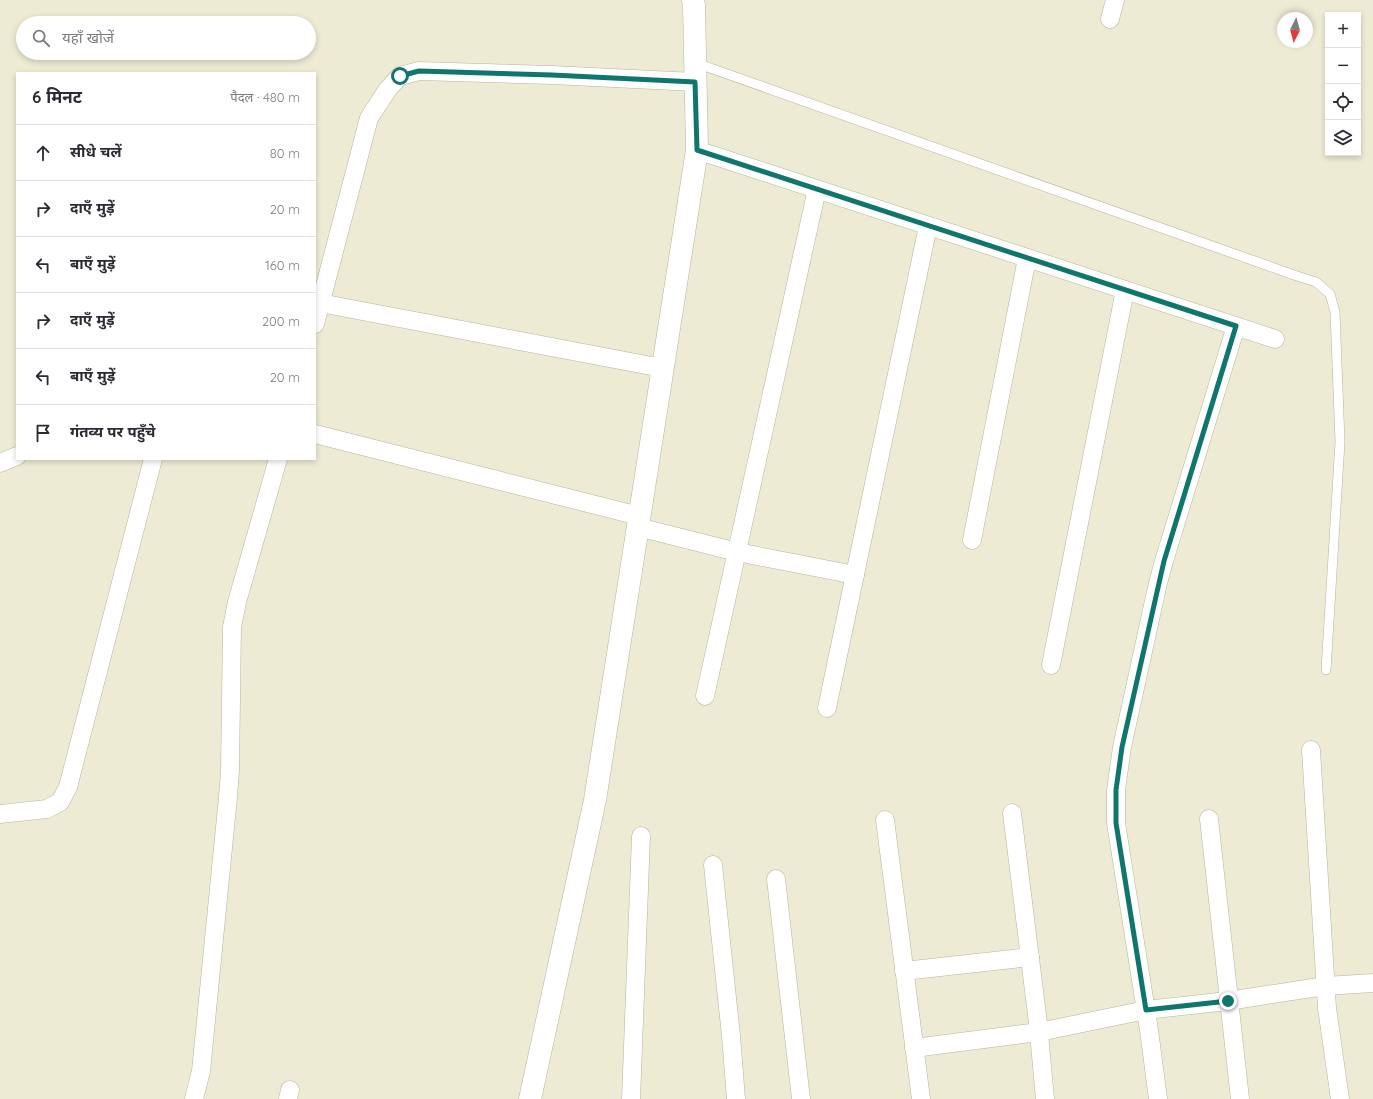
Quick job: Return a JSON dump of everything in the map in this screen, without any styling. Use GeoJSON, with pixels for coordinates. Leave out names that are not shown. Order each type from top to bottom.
{"type":"FeatureCollection","features":[{"type":"Feature","properties":{"kind":"main road"},"geometry":{"type":"LineString","coordinates":[[530,1099],[595,800],[697,150],[693,0]]}},
{"type":"Feature","properties":{"kind":"street"},"geometry":{"type":"LineString","coordinates":[[1110,19],[1115,0]]}},
{"type":"Feature","properties":{"kind":"street"},"geometry":{"type":"LineString","coordinates":[[316,320],[369,118],[388,89],[400,76],[419,71],[552,75],[695,72]]}},
{"type":"Feature","properties":{"kind":"street"},"geometry":{"type":"LineString","coordinates":[[697,150],[1275,338]]}},
{"type":"Feature","properties":{"kind":"street"},"geometry":{"type":"LineString","coordinates":[[705,696],[817,189]]}},
{"type":"Feature","properties":{"kind":"street"},"geometry":{"type":"LineString","coordinates":[[828,708],[928,226]]}},
{"type":"Feature","properties":{"kind":"street"},"geometry":{"type":"LineString","coordinates":[[972,540],[1027,258]]}},
{"type":"Feature","properties":{"kind":"street"},"geometry":{"type":"LineString","coordinates":[[1051,665],[1125,290]]}},
{"type":"Feature","properties":{"kind":"street"},"geometry":{"type":"LineString","coordinates":[[320,303],[662,368]]}},
{"type":"Feature","properties":{"kind":"street"},"geometry":{"type":"LineString","coordinates":[[1158,1099],[1146,1010],[1116,823],[1116,790],[1122,747],[1164,561],[1236,326]]}},
{"type":"Feature","properties":{"kind":"street"},"geometry":{"type":"LineString","coordinates":[[316,434],[638,521],[737,552],[855,575]]}},
{"type":"Feature","properties":{"kind":"street"},"geometry":{"type":"LineString","coordinates":[[0,463],[16,456]]}},
{"type":"Feature","properties":{"kind":"street"},"geometry":{"type":"LineString","coordinates":[[0,814],[47,808],[60,802],[68,787],[153,460]]}},
{"type":"Feature","properties":{"kind":"street"},"geometry":{"type":"LineString","coordinates":[[194,1099],[202,1071],[228,797],[230,771],[232,627],[237,602],[278,460]]}},
{"type":"Feature","properties":{"kind":"street"},"geometry":{"type":"LineString","coordinates":[[1311,750],[1325,986],[1340,1099]]}},
{"type":"Feature","properties":{"kind":"street"},"geometry":{"type":"LineString","coordinates":[[1012,813],[1039,1032],[1045,1099]]}},
{"type":"Feature","properties":{"kind":"street"},"geometry":{"type":"LineString","coordinates":[[1209,819],[1240,1099]]}},
{"type":"Feature","properties":{"kind":"street"},"geometry":{"type":"LineString","coordinates":[[885,820],[921,1099]]}},
{"type":"Feature","properties":{"kind":"street"},"geometry":{"type":"LineString","coordinates":[[631,1099],[641,836]]}},
{"type":"Feature","properties":{"kind":"street"},"geometry":{"type":"LineString","coordinates":[[713,864],[732,1036],[736,1099]]}},
{"type":"Feature","properties":{"kind":"street"},"geometry":{"type":"LineString","coordinates":[[776,879],[801,1099]]}},
{"type":"Feature","properties":{"kind":"street"},"geometry":{"type":"LineString","coordinates":[[904,971],[1030,958]]}},
{"type":"Feature","properties":{"kind":"street"},"geometry":{"type":"LineString","coordinates":[[914,1048],[1039,1032],[1146,1010],[1228,1001],[1325,986],[1373,983]]}},
{"type":"Feature","properties":{"kind":"lane"},"geometry":{"type":"LineString","coordinates":[[695,72],[1316,282],[1330,294],[1335,312],[1340,442],[1326,670]]}},
{"type":"Feature","properties":{"kind":"route"},"geometry":{"type":"LineString","coordinates":[[400,76],[419,71],[552,75],[695,82],[697,150],[1236,326],[1158,583],[1122,747],[1116,790],[1116,823],[1146,1010],[1228,1001]]}}]}
